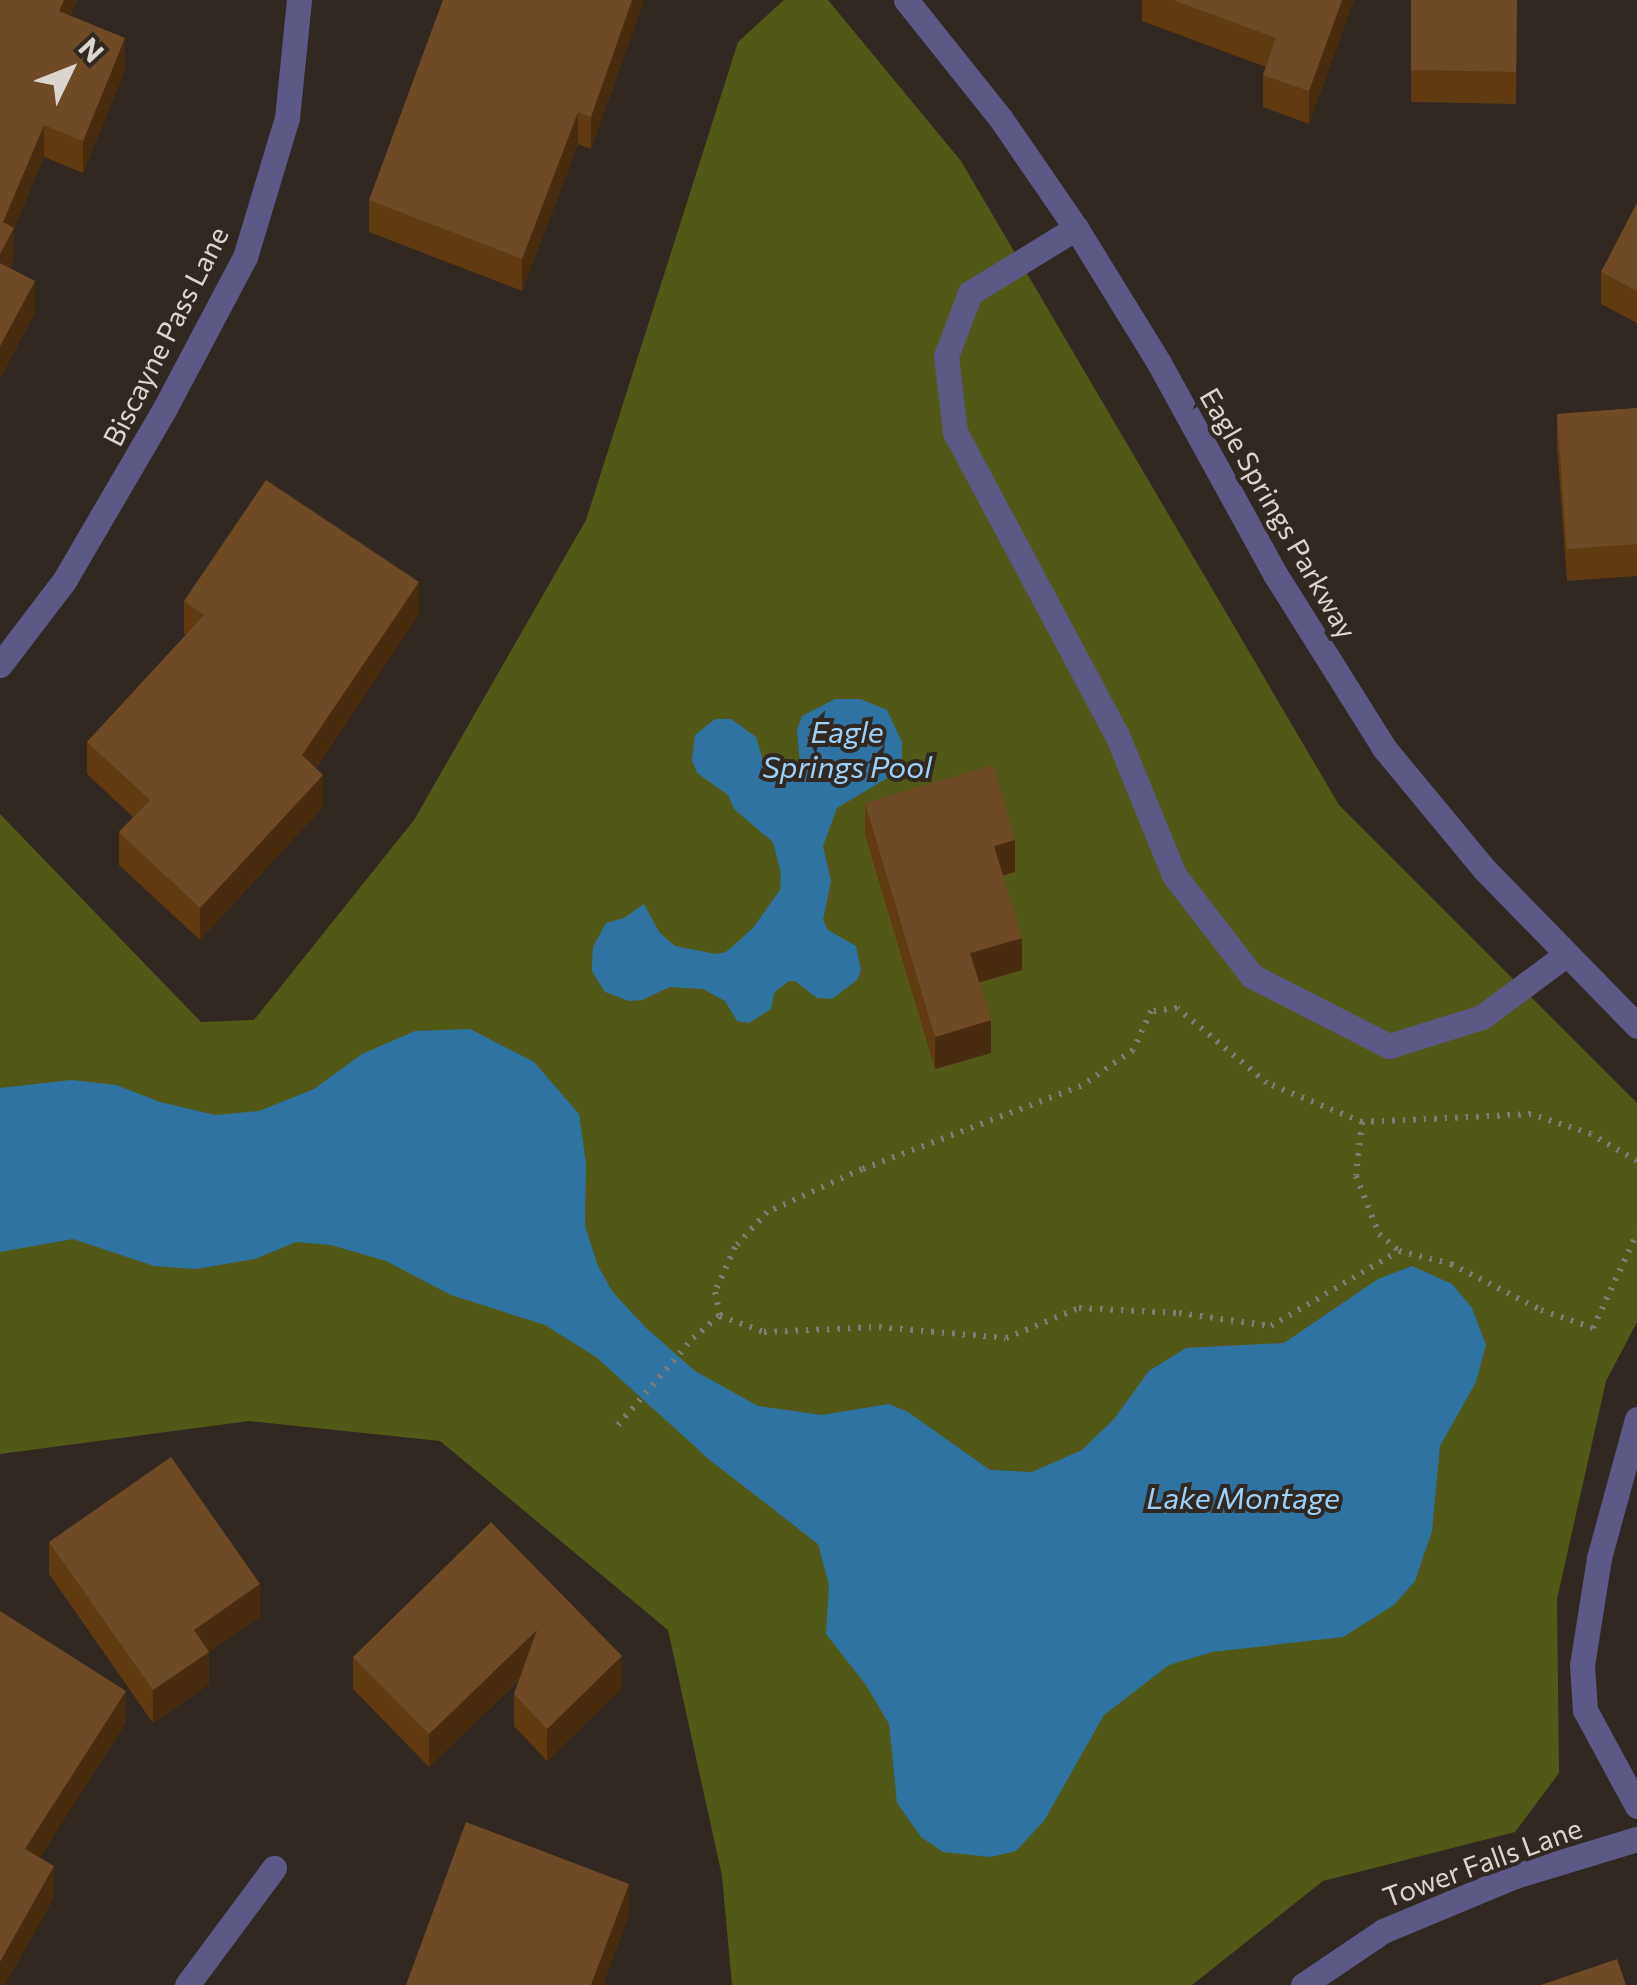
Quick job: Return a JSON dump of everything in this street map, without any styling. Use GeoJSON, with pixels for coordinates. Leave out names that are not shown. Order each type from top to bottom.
{"type":"FeatureCollection","features":[{"type":"Feature","properties":{"kind":"street","name":"Biscayne Pass Lane"},"geometry":{"type":"LineString","coordinates":[[0,664],[64,581],[166,408],[244,258],[287,118],[299,0]]}},
{"type":"Feature","properties":{"kind":"street","name":"Eagle Springs Parkway"},"geometry":{"type":"LineString","coordinates":[[906,0],[1001,119],[1076,228],[1158,363],[1274,574],[1384,748],[1484,870],[1564,956],[1637,1026]]}},
{"type":"Feature","properties":{"kind":"street"},"geometry":{"type":"LineString","coordinates":[[1076,228],[970,294],[946,356],[955,432],[1117,735],[1174,874],[1252,976],[1389,1046],[1482,1018],[1564,956]]}},
{"type":"Feature","properties":{"kind":"street"},"geometry":{"type":"LineString","coordinates":[[1637,1419],[1599,1558],[1582,1665],[1585,1710],[1637,1806]]}},
{"type":"Feature","properties":{"kind":"street","name":"Tower Falls Lane"},"geometry":{"type":"LineString","coordinates":[[1303,1985],[1382,1931],[1515,1876],[1637,1838]]}},
{"type":"Feature","properties":{"kind":"street"},"geometry":{"type":"LineString","coordinates":[[188,1985],[274,1868]]}},
{"type":"Feature","properties":{"kind":"path"},"geometry":{"type":"LineString","coordinates":[[720,1316],[715,1292],[735,1247],[767,1212],[862,1168],[1081,1086],[1132,1050],[1151,1011],[1177,1008],[1267,1083],[1362,1122],[1531,1114],[1591,1134],[1637,1162]]}},
{"type":"Feature","properties":{"kind":"path"},"geometry":{"type":"LineString","coordinates":[[1362,1122],[1356,1176],[1379,1234],[1399,1252],[1451,1264],[1541,1310],[1593,1328],[1637,1233]]}},
{"type":"Feature","properties":{"kind":"path"},"geometry":{"type":"LineString","coordinates":[[720,1316],[764,1332],[879,1327],[1006,1338],[1079,1308],[1179,1313],[1271,1326],[1399,1252]]}},
{"type":"Feature","properties":{"kind":"path"},"geometry":{"type":"LineString","coordinates":[[618,1425],[693,1338],[720,1316]]}},
{"type":"Feature","properties":{"kind":"green space"},"geometry":{"type":"Polygon","coordinates":[[[784,0],[828,0],[961,161],[1339,805],[1637,1103],[1637,1322],[1606,1381],[1557,1599],[1559,1773],[1515,1832],[1323,1881],[1192,1985],[732,1985],[722,1876],[668,1630],[440,1441],[249,1421],[0,1454],[0,814],[201,1022],[254,1020],[414,820],[586,520],[738,42],[784,0]]]}},
{"type":"Feature","properties":{"kind":"water","name":"Eagle Springs Pool"},"geometry":{"type":"Polygon","coordinates":[[[835,699],[860,699],[887,710],[902,742],[902,757],[894,774],[837,808],[823,846],[831,881],[823,920],[828,930],[856,946],[861,970],[857,980],[832,999],[817,998],[795,981],[789,981],[774,993],[771,1009],[749,1023],[737,1021],[725,1001],[703,989],[670,987],[642,1000],[629,1001],[605,992],[592,971],[592,961],[593,947],[606,923],[624,918],[644,904],[659,932],[675,946],[716,954],[726,952],[753,928],[780,890],[781,874],[773,842],[734,809],[728,795],[697,773],[692,760],[695,735],[715,719],[731,719],[756,737],[767,774],[778,779],[791,776],[800,764],[797,730],[802,716],[835,699]]]}},
{"type":"Feature","properties":{"kind":"water","name":"Lake Montage"},"geometry":{"type":"Polygon","coordinates":[[[470,1029],[534,1062],[579,1114],[586,1164],[585,1226],[598,1266],[612,1291],[645,1327],[695,1371],[758,1406],[822,1415],[889,1404],[908,1412],[990,1470],[1032,1472],[1082,1450],[1114,1419],[1149,1371],[1186,1348],[1284,1343],[1378,1279],[1412,1266],[1452,1284],[1472,1308],[1486,1345],[1476,1382],[1440,1446],[1432,1531],[1415,1581],[1394,1605],[1343,1637],[1212,1652],[1169,1665],[1104,1715],[1044,1821],[1016,1851],[991,1857],[943,1852],[921,1837],[897,1803],[889,1724],[866,1685],[826,1634],[829,1585],[818,1544],[711,1461],[596,1357],[545,1325],[451,1295],[386,1261],[331,1245],[296,1242],[255,1259],[196,1269],[154,1266],[73,1239],[0,1252],[0,1088],[71,1080],[116,1085],[160,1102],[215,1115],[259,1111],[314,1089],[362,1054],[415,1031],[470,1029]]]}},
{"type":"Feature","properties":{"kind":"building"},"geometry":{"type":"Polygon","coordinates":[[[0,0],[64,0],[59,11],[125,38],[83,141],[44,125],[3,222],[14,228],[0,254],[0,0]]]}},
{"type":"Feature","properties":{"kind":"building"},"geometry":{"type":"Polygon","coordinates":[[[443,0],[632,0],[591,117],[578,112],[522,259],[369,200],[443,0]]]}},
{"type":"Feature","properties":{"kind":"building"},"geometry":{"type":"Polygon","coordinates":[[[1173,0],[1342,0],[1309,91],[1263,75],[1276,38],[1173,0]]]}},
{"type":"Feature","properties":{"kind":"building"},"geometry":{"type":"Polygon","coordinates":[[[1411,0],[1517,0],[1516,72],[1411,70],[1411,0]]]}},
{"type":"Feature","properties":{"kind":"building"},"geometry":{"type":"Polygon","coordinates":[[[1637,203],[1637,291],[1601,272],[1637,203]]]}},
{"type":"Feature","properties":{"kind":"building"},"geometry":{"type":"Polygon","coordinates":[[[0,263],[35,281],[0,346],[0,263]]]}},
{"type":"Feature","properties":{"kind":"building"},"geometry":{"type":"Polygon","coordinates":[[[1637,408],[1637,544],[1567,549],[1557,414],[1637,408]]]}},
{"type":"Feature","properties":{"kind":"building"},"geometry":{"type":"Polygon","coordinates":[[[266,480],[419,582],[302,755],[323,775],[200,908],[119,832],[150,800],[87,742],[204,615],[184,601],[266,480]]]}},
{"type":"Feature","properties":{"kind":"building"},"geometry":{"type":"Polygon","coordinates":[[[993,765],[1015,840],[994,846],[1022,938],[970,953],[991,1020],[935,1037],[865,803],[993,765]]]}},
{"type":"Feature","properties":{"kind":"building"},"geometry":{"type":"Polygon","coordinates":[[[171,1457],[260,1584],[194,1630],[209,1652],[153,1690],[49,1542],[171,1457]]]}},
{"type":"Feature","properties":{"kind":"building"},"geometry":{"type":"Polygon","coordinates":[[[491,1522],[622,1656],[547,1729],[514,1694],[537,1630],[429,1734],[353,1657],[491,1522]]]}},
{"type":"Feature","properties":{"kind":"building"},"geometry":{"type":"Polygon","coordinates":[[[0,1611],[126,1691],[25,1849],[54,1866],[0,1962],[0,1611]]]}},
{"type":"Feature","properties":{"kind":"building"},"geometry":{"type":"Polygon","coordinates":[[[466,1822],[629,1884],[591,1985],[406,1985],[466,1822]]]}},
{"type":"Feature","properties":{"kind":"building"},"geometry":{"type":"Polygon","coordinates":[[[1617,1959],[1626,1985],[1541,1985],[1617,1959]]]}}]}
